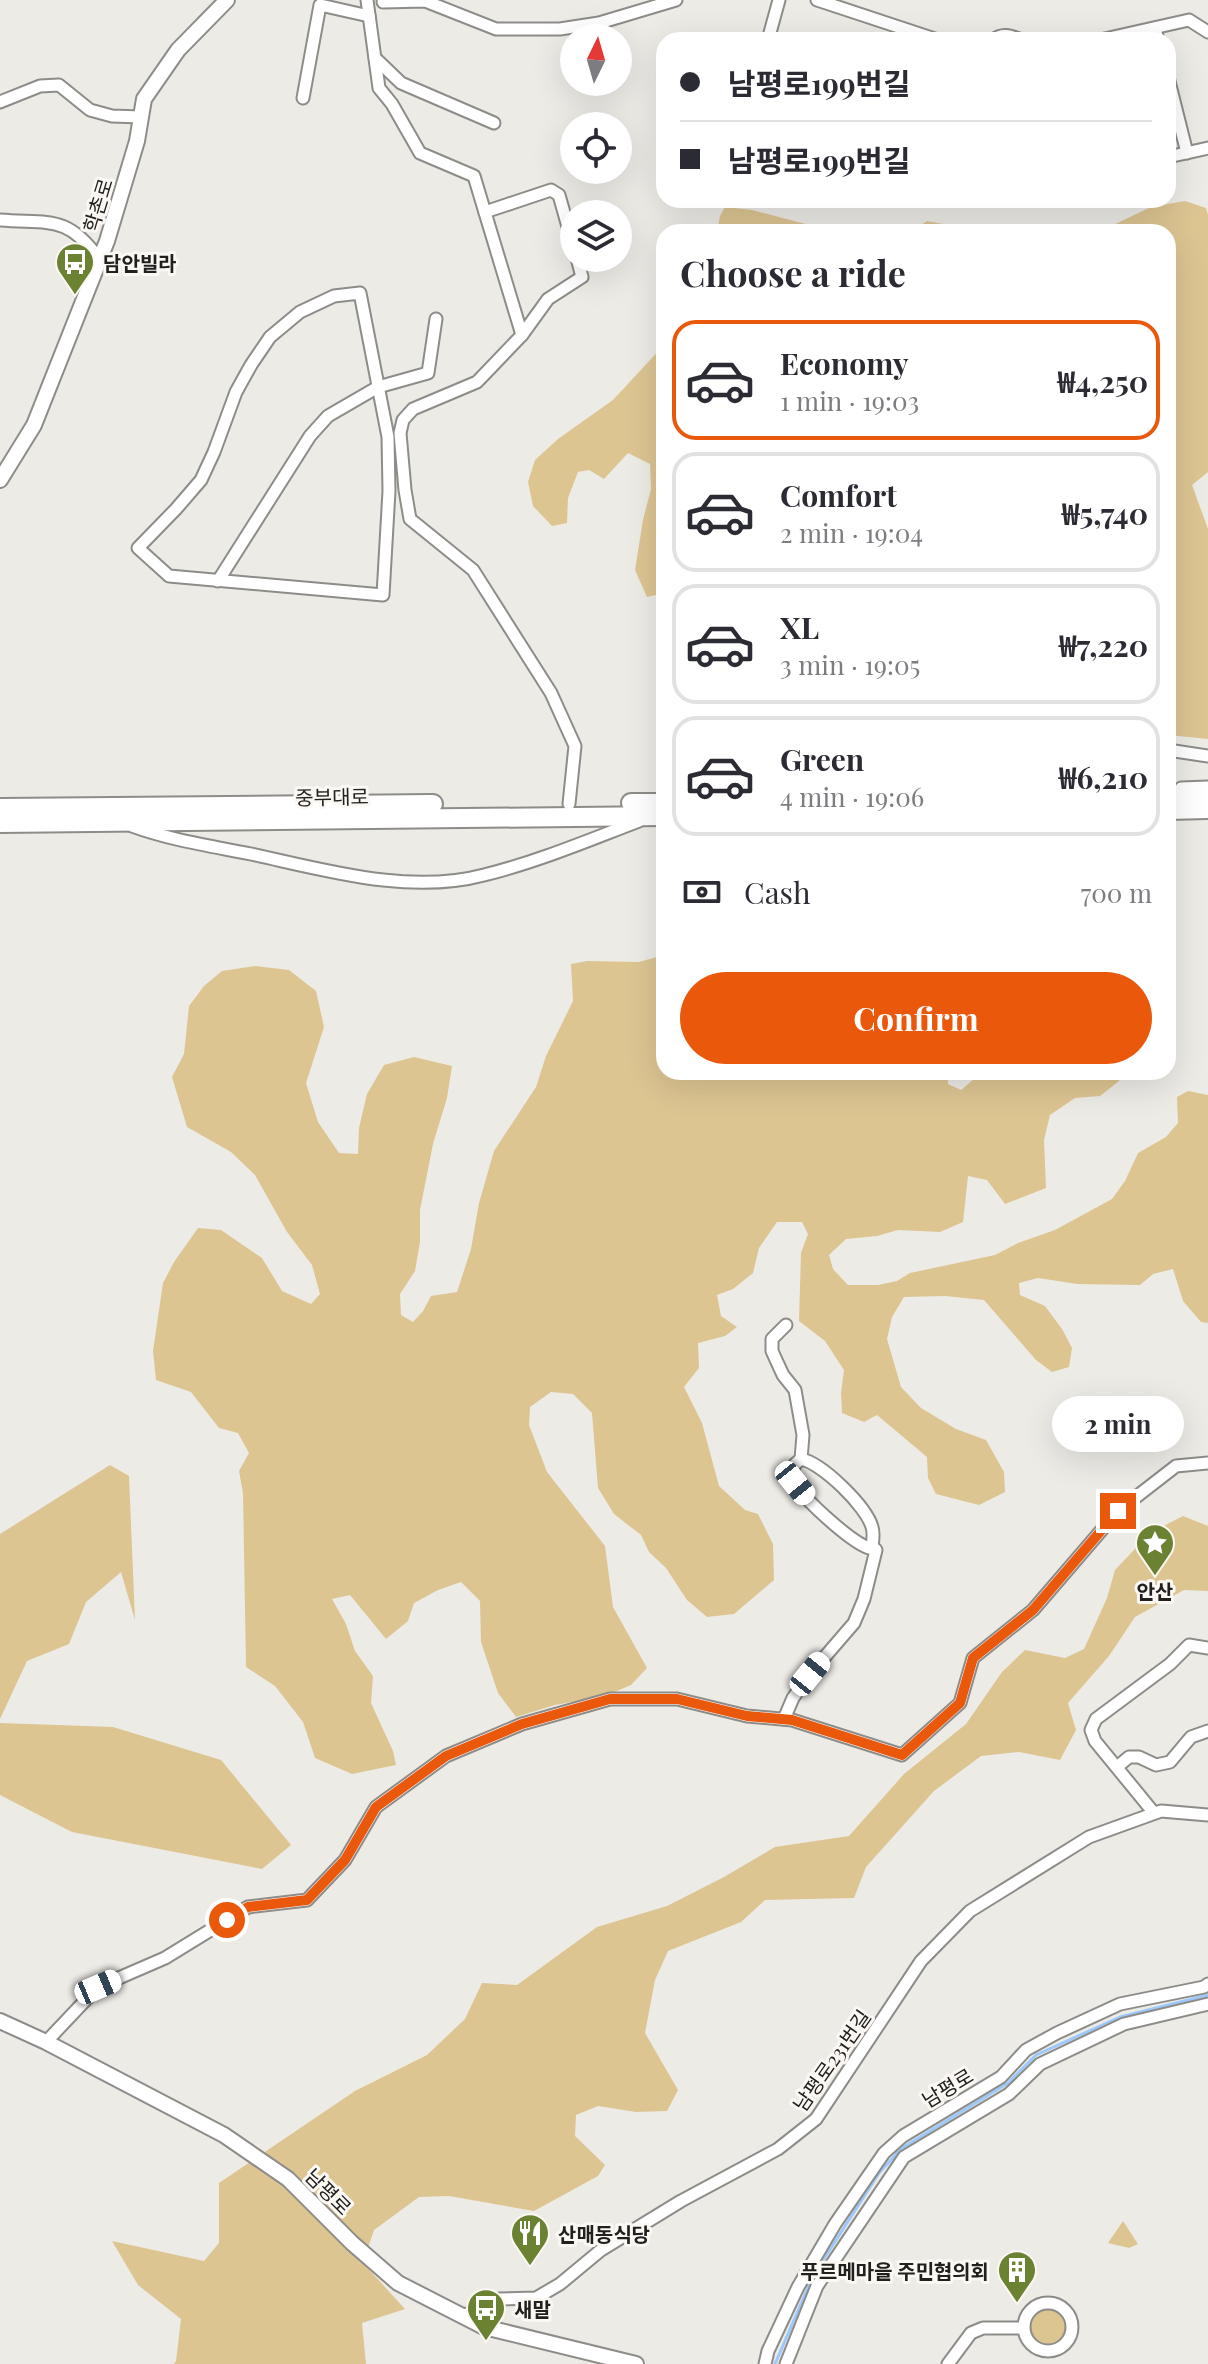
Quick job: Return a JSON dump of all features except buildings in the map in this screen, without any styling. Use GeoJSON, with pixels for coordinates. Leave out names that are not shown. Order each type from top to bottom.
{"type":"FeatureCollection","features":[{"type":"Feature","properties":{"kind":"main road"},"geometry":{"type":"LineString","coordinates":[[1176,797],[1208,796]]}},
{"type":"Feature","properties":{"kind":"main road","name":"중부대로"},"geometry":{"type":"LineString","coordinates":[[0,808],[569,804],[656,811]]}},
{"type":"Feature","properties":{"kind":"main road"},"geometry":{"type":"LineString","coordinates":[[1176,810],[1208,809]]}},
{"type":"Feature","properties":{"kind":"main road","name":"중부대로"},"geometry":{"type":"LineString","coordinates":[[0,823],[656,811]]}},
{"type":"Feature","properties":{"kind":"street","name":"학촌로"},"geometry":{"type":"LineString","coordinates":[[0,480],[34,425],[99,259],[137,141],[144,99],[178,50],[227,0]]}},
{"type":"Feature","properties":{"kind":"street"},"geometry":{"type":"LineString","coordinates":[[367,0],[379,88],[392,104],[420,153],[474,176],[522,335]]}},
{"type":"Feature","properties":{"kind":"street"},"geometry":{"type":"LineString","coordinates":[[382,1],[425,1],[496,29],[560,29],[599,23],[676,0]]}},
{"type":"Feature","properties":{"kind":"street"},"geometry":{"type":"LineString","coordinates":[[770,32],[779,0]]}},
{"type":"Feature","properties":{"kind":"street"},"geometry":{"type":"LineString","coordinates":[[817,0],[914,32]]}},
{"type":"Feature","properties":{"kind":"street"},"geometry":{"type":"LineString","coordinates":[[303,98],[320,5],[369,16]]}},
{"type":"Feature","properties":{"kind":"street"},"geometry":{"type":"LineString","coordinates":[[1162,32],[1189,20],[1208,32]]}},
{"type":"Feature","properties":{"kind":"street"},"geometry":{"type":"LineString","coordinates":[[375,57],[401,83],[494,123]]}},
{"type":"Feature","properties":{"kind":"street"},"geometry":{"type":"LineString","coordinates":[[0,102],[40,86],[59,85],[90,110],[112,116],[141,117]]}},
{"type":"Feature","properties":{"kind":"street"},"geometry":{"type":"LineString","coordinates":[[1176,109],[1187,153]]}},
{"type":"Feature","properties":{"kind":"street"},"geometry":{"type":"LineString","coordinates":[[1176,155],[1208,148]]}},
{"type":"Feature","properties":{"kind":"street"},"geometry":{"type":"LineString","coordinates":[[485,212],[551,190],[560,200]]}},
{"type":"Feature","properties":{"kind":"street"},"geometry":{"type":"LineString","coordinates":[[0,220],[66,226],[80,235],[99,259]]}},
{"type":"Feature","properties":{"kind":"street"},"geometry":{"type":"LineString","coordinates":[[569,804],[575,746],[551,693],[473,570],[410,519],[400,433],[403,420],[413,409],[477,382],[522,335],[548,299],[582,277],[581,272]]}},
{"type":"Feature","properties":{"kind":"street"},"geometry":{"type":"LineString","coordinates":[[360,293],[388,437],[389,491],[383,595],[169,576],[138,548],[201,480],[236,392],[270,337],[300,312],[334,296],[360,293]]}},
{"type":"Feature","properties":{"kind":"street"},"geometry":{"type":"LineString","coordinates":[[218,581],[310,436],[328,416],[378,387],[428,373],[436,319]]}},
{"type":"Feature","properties":{"kind":"street"},"geometry":{"type":"LineString","coordinates":[[389,491],[405,490]]}},
{"type":"Feature","properties":{"kind":"street"},"geometry":{"type":"LineString","coordinates":[[1176,751],[1208,756]]}},
{"type":"Feature","properties":{"kind":"street"},"geometry":{"type":"LineString","coordinates":[[1176,789],[1208,787]]}},
{"type":"Feature","properties":{"kind":"street"},"geometry":{"type":"LineString","coordinates":[[117,821],[173,838],[303,865],[369,878],[421,883],[483,876],[656,813]]}},
{"type":"Feature","properties":{"kind":"street"},"geometry":{"type":"LineString","coordinates":[[786,1325],[772,1339],[772,1351],[783,1375],[795,1390],[803,1435],[801,1459],[794,1465],[792,1477],[800,1490],[846,1535],[863,1546],[872,1546]]}},
{"type":"Feature","properties":{"kind":"street"},"geometry":{"type":"LineString","coordinates":[[784,1719],[793,1698],[810,1674],[854,1623],[864,1599],[876,1550],[872,1546],[873,1529],[862,1508],[817,1465],[801,1459]]}},
{"type":"Feature","properties":{"kind":"street"},"geometry":{"type":"LineString","coordinates":[[46,2042],[98,1987],[165,1958],[248,1907],[307,1900],[345,1860],[376,1807],[446,1756],[522,1724],[610,1699],[677,1699],[747,1716],[784,1719],[902,1755],[960,1703],[973,1658],[1033,1610],[1118,1511],[1176,1466],[1208,1463]]}},
{"type":"Feature","properties":{"kind":"street"},"geometry":{"type":"LineString","coordinates":[[1154,1813],[1095,1741],[1091,1730],[1096,1719],[1170,1664],[1189,1645],[1208,1648]]}},
{"type":"Feature","properties":{"kind":"street"},"geometry":{"type":"LineString","coordinates":[[1117,1767],[1129,1757],[1139,1757],[1156,1765],[1170,1762],[1191,1737],[1208,1731]]}},
{"type":"Feature","properties":{"kind":"street","name":"남평로231번길"},"geometry":{"type":"LineString","coordinates":[[463,2316],[499,2299],[536,2298],[560,2284],[601,2250],[681,2201],[778,2149],[816,2119],[921,1961],[970,1911],[1089,1837],[1161,1811],[1208,1815]]}},
{"type":"Feature","properties":{"kind":"street","name":"남평로"},"geometry":{"type":"LineString","coordinates":[[765,2364],[798,2287],[835,2224],[884,2153],[903,2136],[1001,2077],[1026,2050],[1057,2033],[1120,2004],[1208,1984]]}},
{"type":"Feature","properties":{"kind":"street","name":"남평로"},"geometry":{"type":"LineString","coordinates":[[786,2364],[817,2286],[904,2157],[1009,2094],[1040,2064],[1124,2024],[1208,2004]]}},
{"type":"Feature","properties":{"kind":"street","name":"남평로"},"geometry":{"type":"LineString","coordinates":[[0,2021],[224,2135],[288,2179],[352,2243],[398,2283],[484,2327],[636,2364]]}},
{"type":"Feature","properties":{"kind":"street"},"geometry":{"type":"LineString","coordinates":[[1051,2302],[1067,2311],[1072,2327],[1064,2345],[1047,2351],[1032,2344],[1023,2328],[1025,2317],[1031,2310],[1051,2302]]}},
{"type":"Feature","properties":{"kind":"street"},"geometry":{"type":"LineString","coordinates":[[948,2364],[971,2333],[983,2328],[1023,2328]]}},
{"type":"Feature","properties":{"kind":"shaded area"},"geometry":{"type":"Polygon","coordinates":[[[1185,201],[1206,208],[1208,215],[1208,472],[1192,485],[1208,529],[1208,739],[1176,736],[1176,224],[1115,224],[1149,208],[1176,208],[1176,203],[1185,201]]]}},
{"type":"Feature","properties":{"kind":"shaded area"},"geometry":{"type":"Polygon","coordinates":[[[724,208],[734,208],[805,224],[718,224],[724,208]]]}},
{"type":"Feature","properties":{"kind":"shaded area"},"geometry":{"type":"Polygon","coordinates":[[[656,354],[656,595],[647,597],[635,570],[651,489],[650,464],[628,453],[604,479],[589,470],[578,472],[568,498],[567,523],[552,526],[533,506],[528,482],[535,460],[558,439],[613,400],[656,354]]]}},
{"type":"Feature","properties":{"kind":"shaded area"},"geometry":{"type":"Polygon","coordinates":[[[656,957],[656,1080],[948,1080],[948,1084],[961,1090],[973,1080],[1119,1080],[1100,1096],[1075,1098],[1050,1115],[1044,1140],[1046,1188],[1005,1204],[987,1180],[968,1176],[963,1222],[940,1232],[898,1230],[846,1239],[829,1255],[833,1269],[848,1285],[878,1285],[897,1281],[910,1273],[995,1255],[1055,1230],[1112,1199],[1125,1181],[1138,1153],[1166,1137],[1178,1123],[1177,1097],[1188,1091],[1208,1095],[1208,1323],[1201,1322],[1183,1301],[1173,1269],[1153,1274],[1140,1285],[1077,1284],[1038,1278],[1019,1283],[1020,1295],[1045,1306],[1072,1348],[1069,1367],[1052,1372],[1036,1360],[984,1300],[945,1296],[904,1297],[892,1317],[887,1339],[901,1387],[921,1408],[956,1429],[986,1440],[1004,1472],[1005,1492],[979,1505],[936,1494],[928,1478],[927,1457],[877,1415],[864,1422],[842,1413],[844,1370],[825,1341],[799,1321],[801,1253],[808,1234],[802,1222],[777,1222],[759,1248],[753,1273],[733,1289],[717,1295],[721,1316],[737,1327],[725,1336],[698,1343],[699,1368],[684,1387],[702,1423],[719,1486],[745,1510],[758,1514],[773,1544],[774,1580],[734,1614],[707,1617],[687,1600],[666,1568],[649,1552],[641,1535],[614,1514],[598,1488],[592,1413],[573,1394],[551,1392],[530,1407],[529,1425],[547,1472],[605,1546],[613,1607],[647,1668],[631,1685],[605,1696],[555,1705],[516,1717],[498,1693],[481,1642],[480,1601],[461,1582],[414,1603],[408,1621],[386,1639],[350,1595],[332,1599],[346,1624],[355,1651],[373,1676],[371,1703],[393,1751],[396,1765],[352,1774],[315,1758],[303,1722],[275,1686],[246,1667],[243,1493],[239,1471],[249,1453],[238,1433],[219,1428],[191,1392],[156,1380],[153,1351],[163,1283],[198,1228],[221,1230],[262,1258],[282,1291],[311,1304],[320,1294],[312,1265],[287,1232],[255,1175],[231,1152],[187,1127],[172,1077],[184,1054],[189,1006],[204,986],[222,971],[255,966],[289,970],[316,991],[324,1027],[306,1083],[318,1122],[339,1153],[358,1154],[359,1128],[367,1094],[384,1065],[414,1057],[452,1066],[420,1210],[420,1242],[415,1271],[400,1294],[401,1315],[413,1322],[431,1296],[457,1292],[471,1249],[479,1203],[494,1151],[536,1087],[546,1056],[573,1001],[571,964],[587,961],[639,962],[656,957]]]}},
{"type":"Feature","properties":{"kind":"shaded area"},"geometry":{"type":"Polygon","coordinates":[[[110,1465],[129,1476],[135,1620],[121,1572],[86,1602],[69,1644],[27,1661],[0,1719],[0,1534],[110,1465]]]}},
{"type":"Feature","properties":{"kind":"shaded area"},"geometry":{"type":"Polygon","coordinates":[[[1183,1516],[1208,1526],[1208,1591],[1184,1590],[1135,1617],[1109,1656],[1068,1703],[1076,1730],[1060,1760],[1019,1752],[981,1756],[934,1791],[866,1867],[854,1898],[765,1900],[741,1922],[668,1951],[655,1980],[645,2033],[678,2090],[667,2111],[636,2112],[598,2106],[576,2115],[575,2136],[605,2165],[598,2176],[534,2211],[449,2196],[419,2197],[374,2230],[363,2263],[405,2309],[362,2323],[366,2364],[174,2364],[181,2319],[138,2285],[112,2241],[204,2261],[219,2243],[219,2183],[355,2091],[427,2055],[465,2019],[482,1983],[517,1985],[597,1927],[667,1906],[775,1847],[849,1836],[904,1774],[966,1724],[1002,1672],[1025,1650],[1065,1658],[1084,1649],[1107,1598],[1115,1570],[1150,1533],[1183,1516]]]}},
{"type":"Feature","properties":{"kind":"shaded area"},"geometry":{"type":"Polygon","coordinates":[[[0,1723],[113,1727],[221,1760],[291,1845],[262,1869],[72,1832],[0,1795],[0,1723]]]}},
{"type":"Feature","properties":{"kind":"shaded area"},"geometry":{"type":"Polygon","coordinates":[[[1123,2221],[1138,2244],[1129,2248],[1108,2243],[1123,2221]]]}},
{"type":"Feature","properties":{"kind":"shaded area"},"geometry":{"type":"Polygon","coordinates":[[[1048,2309],[1061,2314],[1066,2327],[1061,2340],[1048,2345],[1035,2340],[1030,2327],[1035,2314],[1048,2309]]]}},
{"type":"Feature","properties":{"kind":"waterway"},"geometry":{"type":"LineString","coordinates":[[775,2364],[813,2276],[879,2173],[902,2148],[1008,2083],[1036,2055],[1120,2017],[1208,1995]]}},
{"type":"Feature","properties":{"kind":"place","name":"담안빌라"},"geometry":{"type":"Point","coordinates":[75,296]}},
{"type":"Feature","properties":{"kind":"place","name":"안산"},"geometry":{"type":"Point","coordinates":[1155,1577]}},
{"type":"Feature","properties":{"kind":"place","name":"산매동식당"},"geometry":{"type":"Point","coordinates":[530,2267]}},
{"type":"Feature","properties":{"kind":"place","name":"푸르메마을 주민협의회"},"geometry":{"type":"Point","coordinates":[1017,2304]}},
{"type":"Feature","properties":{"kind":"place","name":"새말"},"geometry":{"type":"Point","coordinates":[486,2342]}},
{"type":"Feature","properties":{"kind":"route"},"geometry":{"type":"LineString","coordinates":[[227,1920],[248,1907],[307,1900],[345,1860],[376,1807],[446,1756],[522,1724],[610,1699],[677,1699],[747,1716],[792,1720],[902,1755],[960,1703],[973,1658],[1033,1610],[1118,1511]]}}]}
